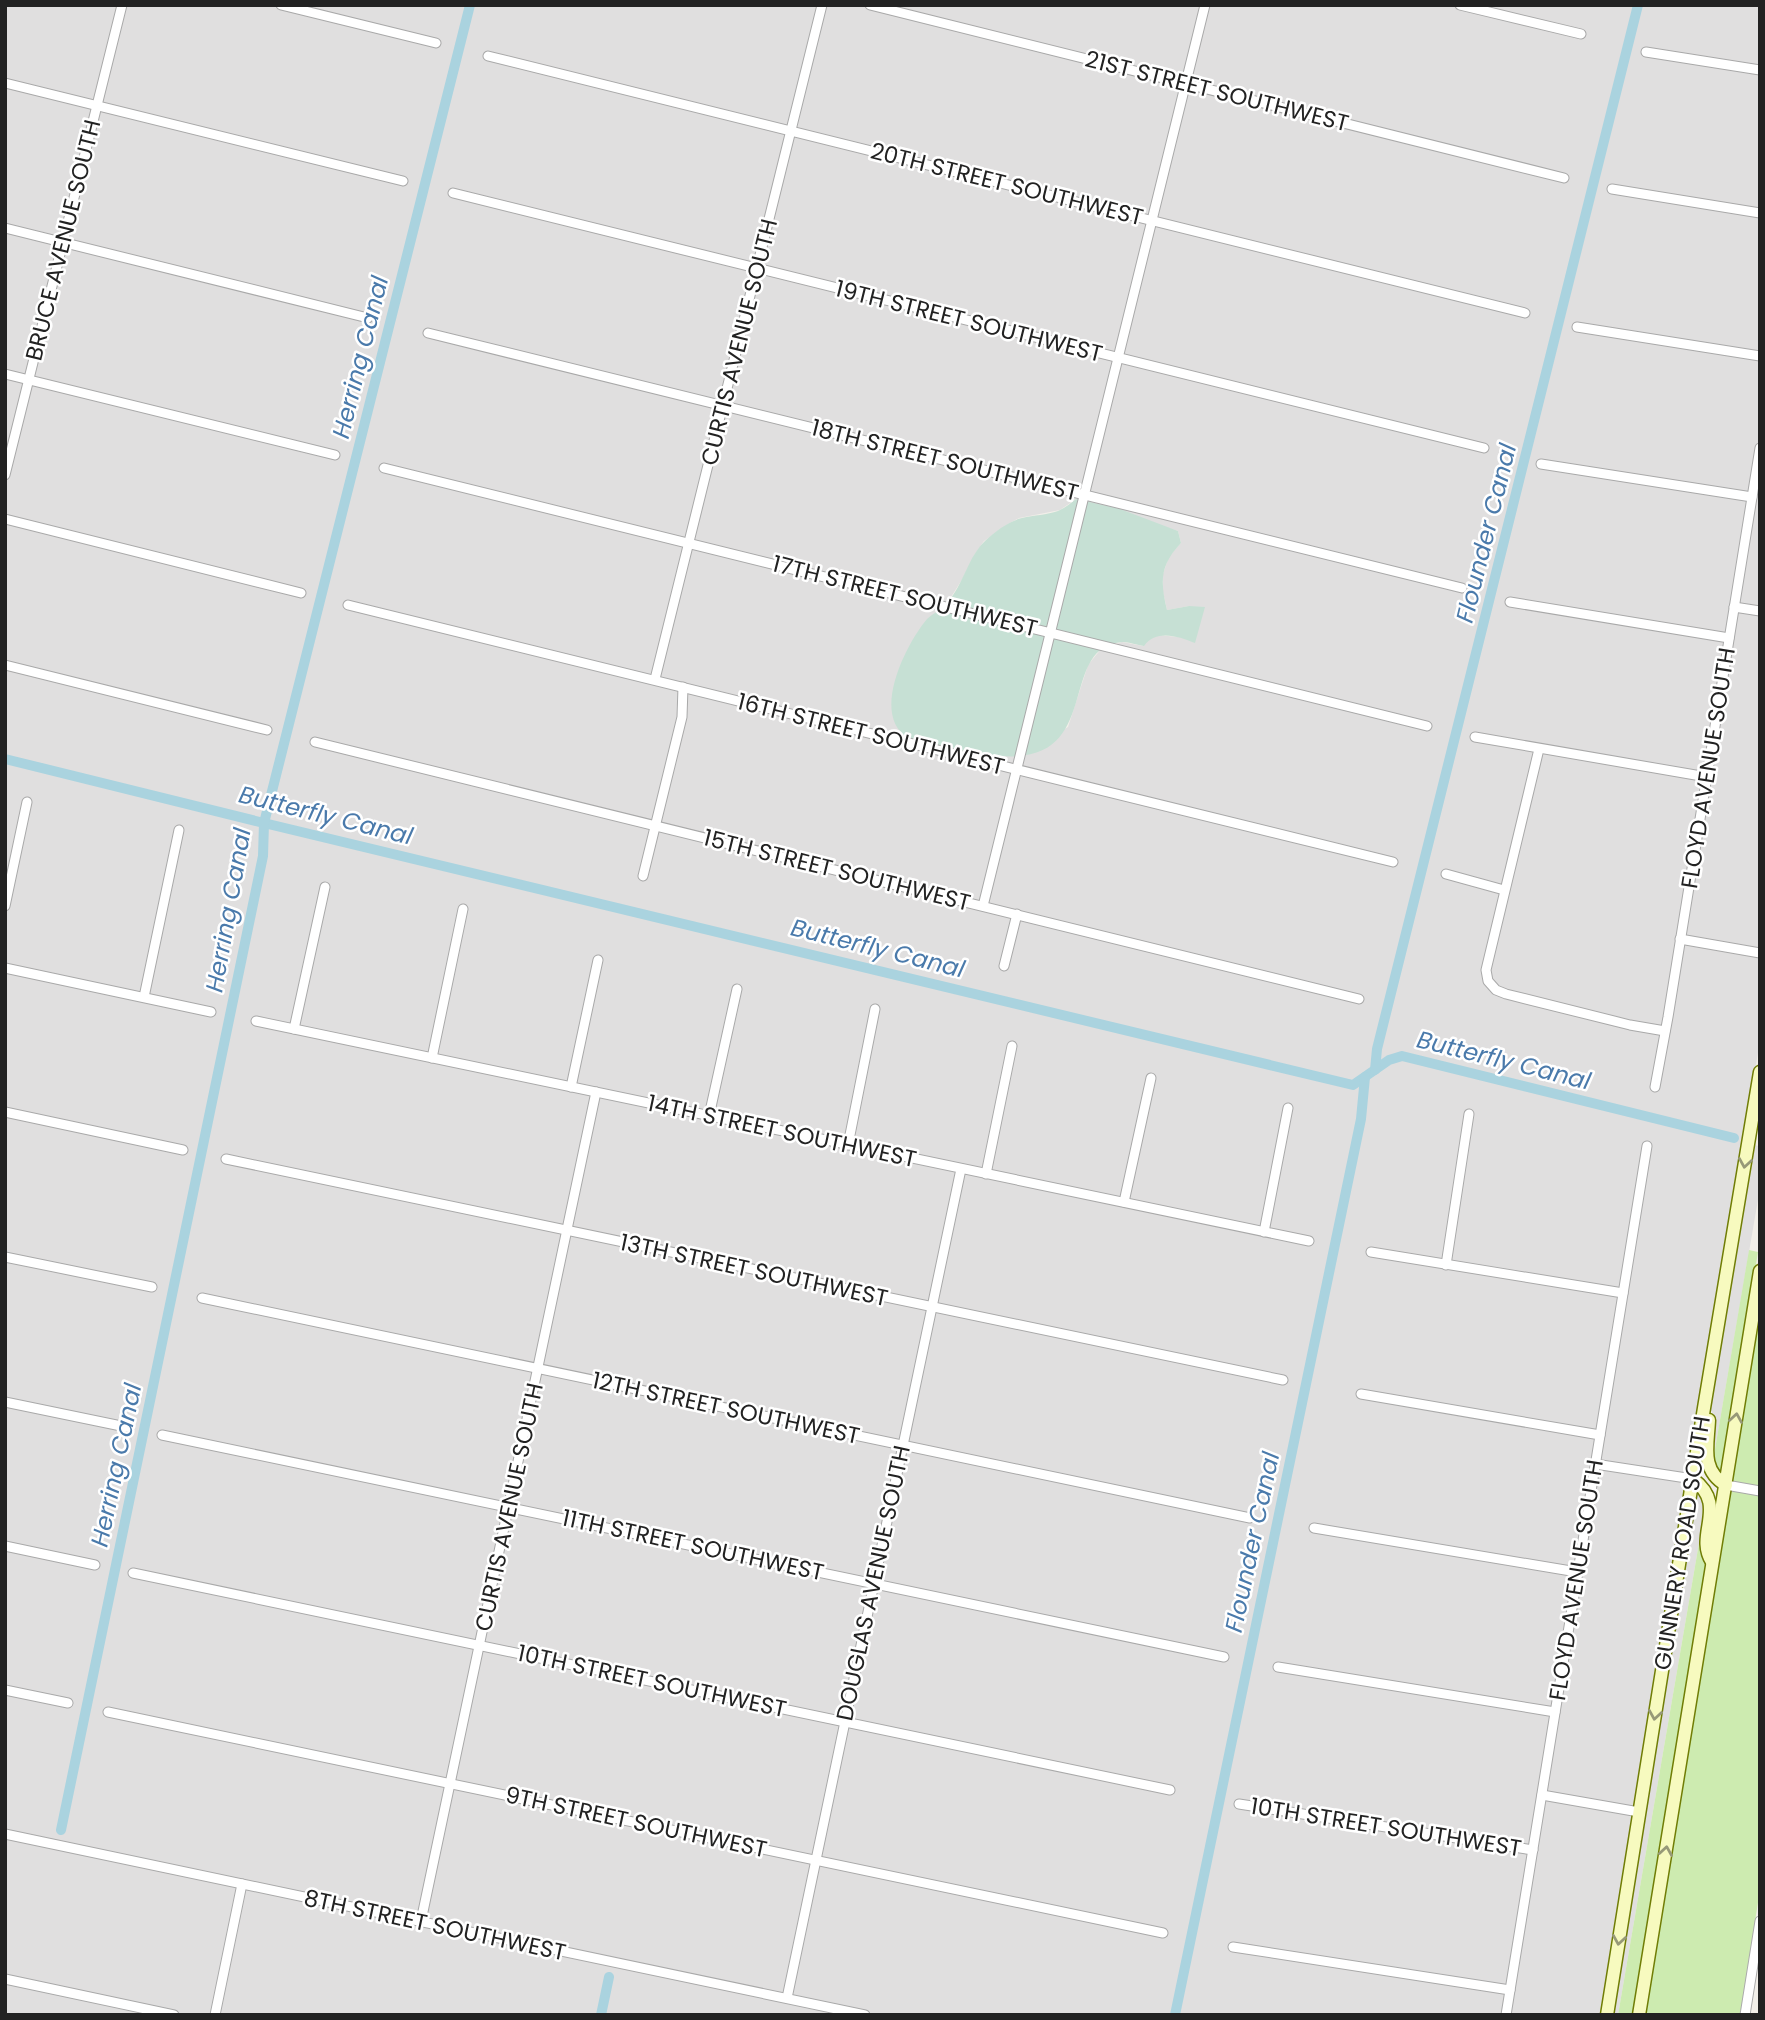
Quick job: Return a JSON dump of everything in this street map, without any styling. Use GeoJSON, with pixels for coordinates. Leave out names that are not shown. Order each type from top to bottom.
{"type":"FeatureCollection","features":[{"type":"Feature","properties":{"kind":"main road","name":"GUNNERY ROAD SOUTH"},"geometry":{"type":"LineString","coordinates":[[1607,2015],[1760,1072]]}},
{"type":"Feature","properties":{"kind":"main road","name":"GUNNERY ROAD SOUTH"},"geometry":{"type":"LineString","coordinates":[[1639,2015],[1760,1271]]}},
{"type":"Feature","properties":{"kind":"main road"},"geometry":{"type":"LineString","coordinates":[[1704,1408],[1709,1418],[1707,1460],[1717,1479],[1726,1485]]}},
{"type":"Feature","properties":{"kind":"main road"},"geometry":{"type":"LineString","coordinates":[[1693,1479],[1702,1485],[1709,1495],[1711,1514],[1707,1543],[1709,1557],[1713,1563]]}},
{"type":"Feature","properties":{"kind":"street","name":"BRUCE AVENUE SOUTH"},"geometry":{"type":"LineString","coordinates":[[5,475],[122,5]]}},
{"type":"Feature","properties":{"kind":"street"},"geometry":{"type":"LineString","coordinates":[[281,5],[436,43]]}},
{"type":"Feature","properties":{"kind":"street","name":"CURTIS AVENUE SOUTH"},"geometry":{"type":"LineString","coordinates":[[655,679],[822,5]]}},
{"type":"Feature","properties":{"kind":"street","name":"21ST STREET SOUTHWEST"},"geometry":{"type":"LineString","coordinates":[[870,5],[1564,178]]}},
{"type":"Feature","properties":{"kind":"street"},"geometry":{"type":"LineString","coordinates":[[983,906],[1205,5]]}},
{"type":"Feature","properties":{"kind":"street"},"geometry":{"type":"LineString","coordinates":[[1460,5],[1581,34]]}},
{"type":"Feature","properties":{"kind":"street"},"geometry":{"type":"LineString","coordinates":[[1646,52],[1760,70]]}},
{"type":"Feature","properties":{"kind":"street","name":"20TH STREET SOUTHWEST"},"geometry":{"type":"LineString","coordinates":[[488,56],[1525,313]]}},
{"type":"Feature","properties":{"kind":"street"},"geometry":{"type":"LineString","coordinates":[[5,83],[403,181]]}},
{"type":"Feature","properties":{"kind":"street"},"geometry":{"type":"LineString","coordinates":[[1612,189],[1760,213]]}},
{"type":"Feature","properties":{"kind":"street","name":"19TH STREET SOUTHWEST"},"geometry":{"type":"LineString","coordinates":[[453,193],[1484,448]]}},
{"type":"Feature","properties":{"kind":"street"},"geometry":{"type":"LineString","coordinates":[[5,228],[368,318]]}},
{"type":"Feature","properties":{"kind":"street"},"geometry":{"type":"LineString","coordinates":[[1577,327],[1760,356]]}},
{"type":"Feature","properties":{"kind":"street","name":"18TH STREET SOUTHWEST"},"geometry":{"type":"LineString","coordinates":[[428,333],[1462,588]]}},
{"type":"Feature","properties":{"kind":"street"},"geometry":{"type":"LineString","coordinates":[[5,374],[335,455]]}},
{"type":"Feature","properties":{"kind":"street","name":"FLOYD AVENUE SOUTH"},"geometry":{"type":"LineString","coordinates":[[1655,1087],[1760,448]]}},
{"type":"Feature","properties":{"kind":"street"},"geometry":{"type":"LineString","coordinates":[[1541,464],[1752,497]]}},
{"type":"Feature","properties":{"kind":"street","name":"17TH STREET SOUTHWEST"},"geometry":{"type":"LineString","coordinates":[[384,468],[1427,726]]}},
{"type":"Feature","properties":{"kind":"street"},"geometry":{"type":"LineString","coordinates":[[5,519],[301,593]]}},
{"type":"Feature","properties":{"kind":"street"},"geometry":{"type":"LineString","coordinates":[[1510,602],[1729,638]]}},
{"type":"Feature","properties":{"kind":"street","name":"16TH STREET SOUTHWEST"},"geometry":{"type":"LineString","coordinates":[[348,605],[1393,862]]}},
{"type":"Feature","properties":{"kind":"street"},"geometry":{"type":"LineString","coordinates":[[1734,607],[1760,611]]}},
{"type":"Feature","properties":{"kind":"street"},"geometry":{"type":"LineString","coordinates":[[5,665],[267,730]]}},
{"type":"Feature","properties":{"kind":"street"},"geometry":{"type":"LineString","coordinates":[[643,876],[682,717],[683,687]]}},
{"type":"Feature","properties":{"kind":"street"},"geometry":{"type":"LineString","coordinates":[[1475,737],[1707,777]]}},
{"type":"Feature","properties":{"kind":"street","name":"15TH STREET SOUTHWEST"},"geometry":{"type":"LineString","coordinates":[[315,742],[1359,999]]}},
{"type":"Feature","properties":{"kind":"street"},"geometry":{"type":"LineString","coordinates":[[1539,749],[1486,970],[1488,982],[1496,990],[1506,994],[1665,1031]]}},
{"type":"Feature","properties":{"kind":"street"},"geometry":{"type":"LineString","coordinates":[[5,906],[27,802]]}},
{"type":"Feature","properties":{"kind":"street"},"geometry":{"type":"LineString","coordinates":[[144,997],[179,830]]}},
{"type":"Feature","properties":{"kind":"street"},"geometry":{"type":"LineString","coordinates":[[1446,874],[1504,890]]}},
{"type":"Feature","properties":{"kind":"street"},"geometry":{"type":"LineString","coordinates":[[294,1029],[325,887]]}},
{"type":"Feature","properties":{"kind":"street"},"geometry":{"type":"LineString","coordinates":[[432,1058],[463,909]]}},
{"type":"Feature","properties":{"kind":"street"},"geometry":{"type":"LineString","coordinates":[[1004,966],[1017,914]]}},
{"type":"Feature","properties":{"kind":"street"},"geometry":{"type":"LineString","coordinates":[[1680,939],[1760,953]]}},
{"type":"Feature","properties":{"kind":"street"},"geometry":{"type":"LineString","coordinates":[[571,1087],[598,960]]}},
{"type":"Feature","properties":{"kind":"street"},"geometry":{"type":"LineString","coordinates":[[5,968],[211,1012]]}},
{"type":"Feature","properties":{"kind":"street"},"geometry":{"type":"LineString","coordinates":[[709,1116],[737,989]]}},
{"type":"Feature","properties":{"kind":"street"},"geometry":{"type":"LineString","coordinates":[[848,1145],[875,1009]]}},
{"type":"Feature","properties":{"kind":"street","name":"14TH STREET SOUTHWEST"},"geometry":{"type":"LineString","coordinates":[[256,1021],[1309,1241]]}},
{"type":"Feature","properties":{"kind":"street"},"geometry":{"type":"LineString","coordinates":[[986,1174],[1012,1046]]}},
{"type":"Feature","properties":{"kind":"street"},"geometry":{"type":"LineString","coordinates":[[1124,1202],[1151,1078]]}},
{"type":"Feature","properties":{"kind":"street","name":"CURTIS AVENUE SOUTH"},"geometry":{"type":"LineString","coordinates":[[421,1921],[596,1092]]}},
{"type":"Feature","properties":{"kind":"street"},"geometry":{"type":"LineString","coordinates":[[1264,1232],[1288,1108]]}},
{"type":"Feature","properties":{"kind":"street"},"geometry":{"type":"LineString","coordinates":[[5,1112],[183,1150]]}},
{"type":"Feature","properties":{"kind":"street"},"geometry":{"type":"LineString","coordinates":[[1446,1265],[1469,1114]]}},
{"type":"Feature","properties":{"kind":"street","name":"FLOYD AVENUE SOUTH"},"geometry":{"type":"LineString","coordinates":[[1506,2015],[1647,1146]]}},
{"type":"Feature","properties":{"kind":"street","name":"13TH STREET SOUTHWEST"},"geometry":{"type":"LineString","coordinates":[[226,1159],[1283,1380]]}},
{"type":"Feature","properties":{"kind":"street","name":"DOUGLAS AVENUE SOUTH"},"geometry":{"type":"LineString","coordinates":[[787,1998],[961,1168]]}},
{"type":"Feature","properties":{"kind":"street"},"geometry":{"type":"LineString","coordinates":[[1371,1252],[1623,1293]]}},
{"type":"Feature","properties":{"kind":"street"},"geometry":{"type":"LineString","coordinates":[[5,1257],[152,1287]]}},
{"type":"Feature","properties":{"kind":"street","name":"12TH STREET SOUTHWEST"},"geometry":{"type":"LineString","coordinates":[[202,1298],[1250,1518]]}},
{"type":"Feature","properties":{"kind":"street"},"geometry":{"type":"LineString","coordinates":[[1361,1394],[1600,1435]]}},
{"type":"Feature","properties":{"kind":"street"},"geometry":{"type":"LineString","coordinates":[[5,1402],[126,1427]]}},
{"type":"Feature","properties":{"kind":"street","name":"11TH STREET SOUTHWEST"},"geometry":{"type":"LineString","coordinates":[[163,1435],[1224,1657]]}},
{"type":"Feature","properties":{"kind":"street"},"geometry":{"type":"LineString","coordinates":[[1595,1464],[1693,1479]]}},
{"type":"Feature","properties":{"kind":"street"},"geometry":{"type":"LineString","coordinates":[[1726,1485],[1760,1491]]}},
{"type":"Feature","properties":{"kind":"street"},"geometry":{"type":"LineString","coordinates":[[1314,1528],[1577,1572]]}},
{"type":"Feature","properties":{"kind":"street"},"geometry":{"type":"LineString","coordinates":[[5,1546],[95,1565]]}},
{"type":"Feature","properties":{"kind":"street","name":"10TH STREET SOUTHWEST"},"geometry":{"type":"LineString","coordinates":[[133,1573],[1170,1790]]}},
{"type":"Feature","properties":{"kind":"street"},"geometry":{"type":"LineString","coordinates":[[1278,1667],[1555,1712]]}},
{"type":"Feature","properties":{"kind":"street"},"geometry":{"type":"LineString","coordinates":[[5,1690],[68,1703]]}},
{"type":"Feature","properties":{"kind":"street","name":"9TH STREET SOUTHWEST"},"geometry":{"type":"LineString","coordinates":[[108,1712],[1163,1933]]}},
{"type":"Feature","properties":{"kind":"street"},"geometry":{"type":"LineString","coordinates":[[1542,1795],[1639,1812]]}},
{"type":"Feature","properties":{"kind":"street","name":"10TH STREET SOUTHWEST"},"geometry":{"type":"LineString","coordinates":[[1239,1804],[1533,1850]]}},
{"type":"Feature","properties":{"kind":"street","name":"8TH STREET SOUTHWEST"},"geometry":{"type":"LineString","coordinates":[[5,1834],[865,2015]]}},
{"type":"Feature","properties":{"kind":"street"},"geometry":{"type":"LineString","coordinates":[[215,2015],[242,1884]]}},
{"type":"Feature","properties":{"kind":"street"},"geometry":{"type":"LineString","coordinates":[[1745,2015],[1760,1921]]}},
{"type":"Feature","properties":{"kind":"street"},"geometry":{"type":"LineString","coordinates":[[1233,1947],[1510,1990]]}},
{"type":"Feature","properties":{"kind":"street"},"geometry":{"type":"LineString","coordinates":[[5,1979],[174,2015]]}},
{"type":"Feature","properties":{"kind":"shaded area"},"geometry":{"type":"Polygon","coordinates":[[[5,5],[1760,5],[1760,1041],[1697,1406],[1699,1409],[1688,1481],[1602,2015],[5,2015],[5,5]],[[1076,499],[1060,510],[1019,518],[984,541],[946,605],[908,738],[967,752],[1002,756],[1023,755],[1068,727],[1088,665],[1101,649],[1122,642],[1143,646],[1156,635],[1179,637],[1189,606],[1167,610],[1163,592],[1163,574],[1169,556],[1181,543],[1178,531],[1076,499]]]}},
{"type":"Feature","properties":{"kind":"shaded area"},"geometry":{"type":"Polygon","coordinates":[[[1753,1145],[1760,1146],[1760,1188],[1713,1461],[1715,1418],[1709,1406],[1753,1145]]]}},
{"type":"Feature","properties":{"kind":"shaded area"},"geometry":{"type":"Polygon","coordinates":[[[1697,1488],[1704,1497],[1705,1508],[1618,2015],[1612,2015],[1697,1488]]]}},
{"type":"Feature","properties":{"kind":"green space"},"geometry":{"type":"Polygon","coordinates":[[[1076,499],[1120,509],[1178,531],[1181,543],[1165,566],[1163,590],[1167,610],[1189,606],[1205,607],[1195,643],[1175,636],[1161,636],[1155,637],[1144,646],[1123,642],[1103,648],[1090,663],[1068,724],[1055,742],[1034,754],[992,755],[908,738],[897,727],[892,713],[892,697],[895,679],[919,630],[953,595],[975,554],[990,537],[1012,521],[1058,511],[1076,499]]]}},
{"type":"Feature","properties":{"kind":"green space"},"geometry":{"type":"Polygon","coordinates":[[[1749,1250],[1758,1252],[1722,1476],[1713,1461],[1749,1250]]]}},
{"type":"Feature","properties":{"kind":"green space"},"geometry":{"type":"Polygon","coordinates":[[[1760,1303],[1760,1890],[1740,2015],[1644,2015],[1717,1566],[1720,1564],[1718,1562],[1760,1303]]]}},
{"type":"Feature","properties":{"kind":"green space"},"geometry":{"type":"Polygon","coordinates":[[[1705,1508],[1708,1565],[1634,2015],[1618,2015],[1705,1508]]]}},
{"type":"Feature","properties":{"kind":"waterway","name":"Herring Canal"},"geometry":{"type":"LineString","coordinates":[[61,1830],[263,856],[264,823],[470,5]]}},
{"type":"Feature","properties":{"kind":"waterway","name":"Flounder Canal"},"geometry":{"type":"LineString","coordinates":[[1375,1070],[1377,1049],[1638,5]]}},
{"type":"Feature","properties":{"kind":"waterway","name":"Butterfly Canal"},"geometry":{"type":"LineString","coordinates":[[5,759],[1353,1085],[1389,1060],[1402,1056],[1734,1138]]}},
{"type":"Feature","properties":{"kind":"waterway","name":"Flounder Canal"},"geometry":{"type":"LineString","coordinates":[[1175,2015],[1361,1119],[1365,1077]]}},
{"type":"Feature","properties":{"kind":"waterway"},"geometry":{"type":"LineString","coordinates":[[601,2015],[609,1977]]}}]}
